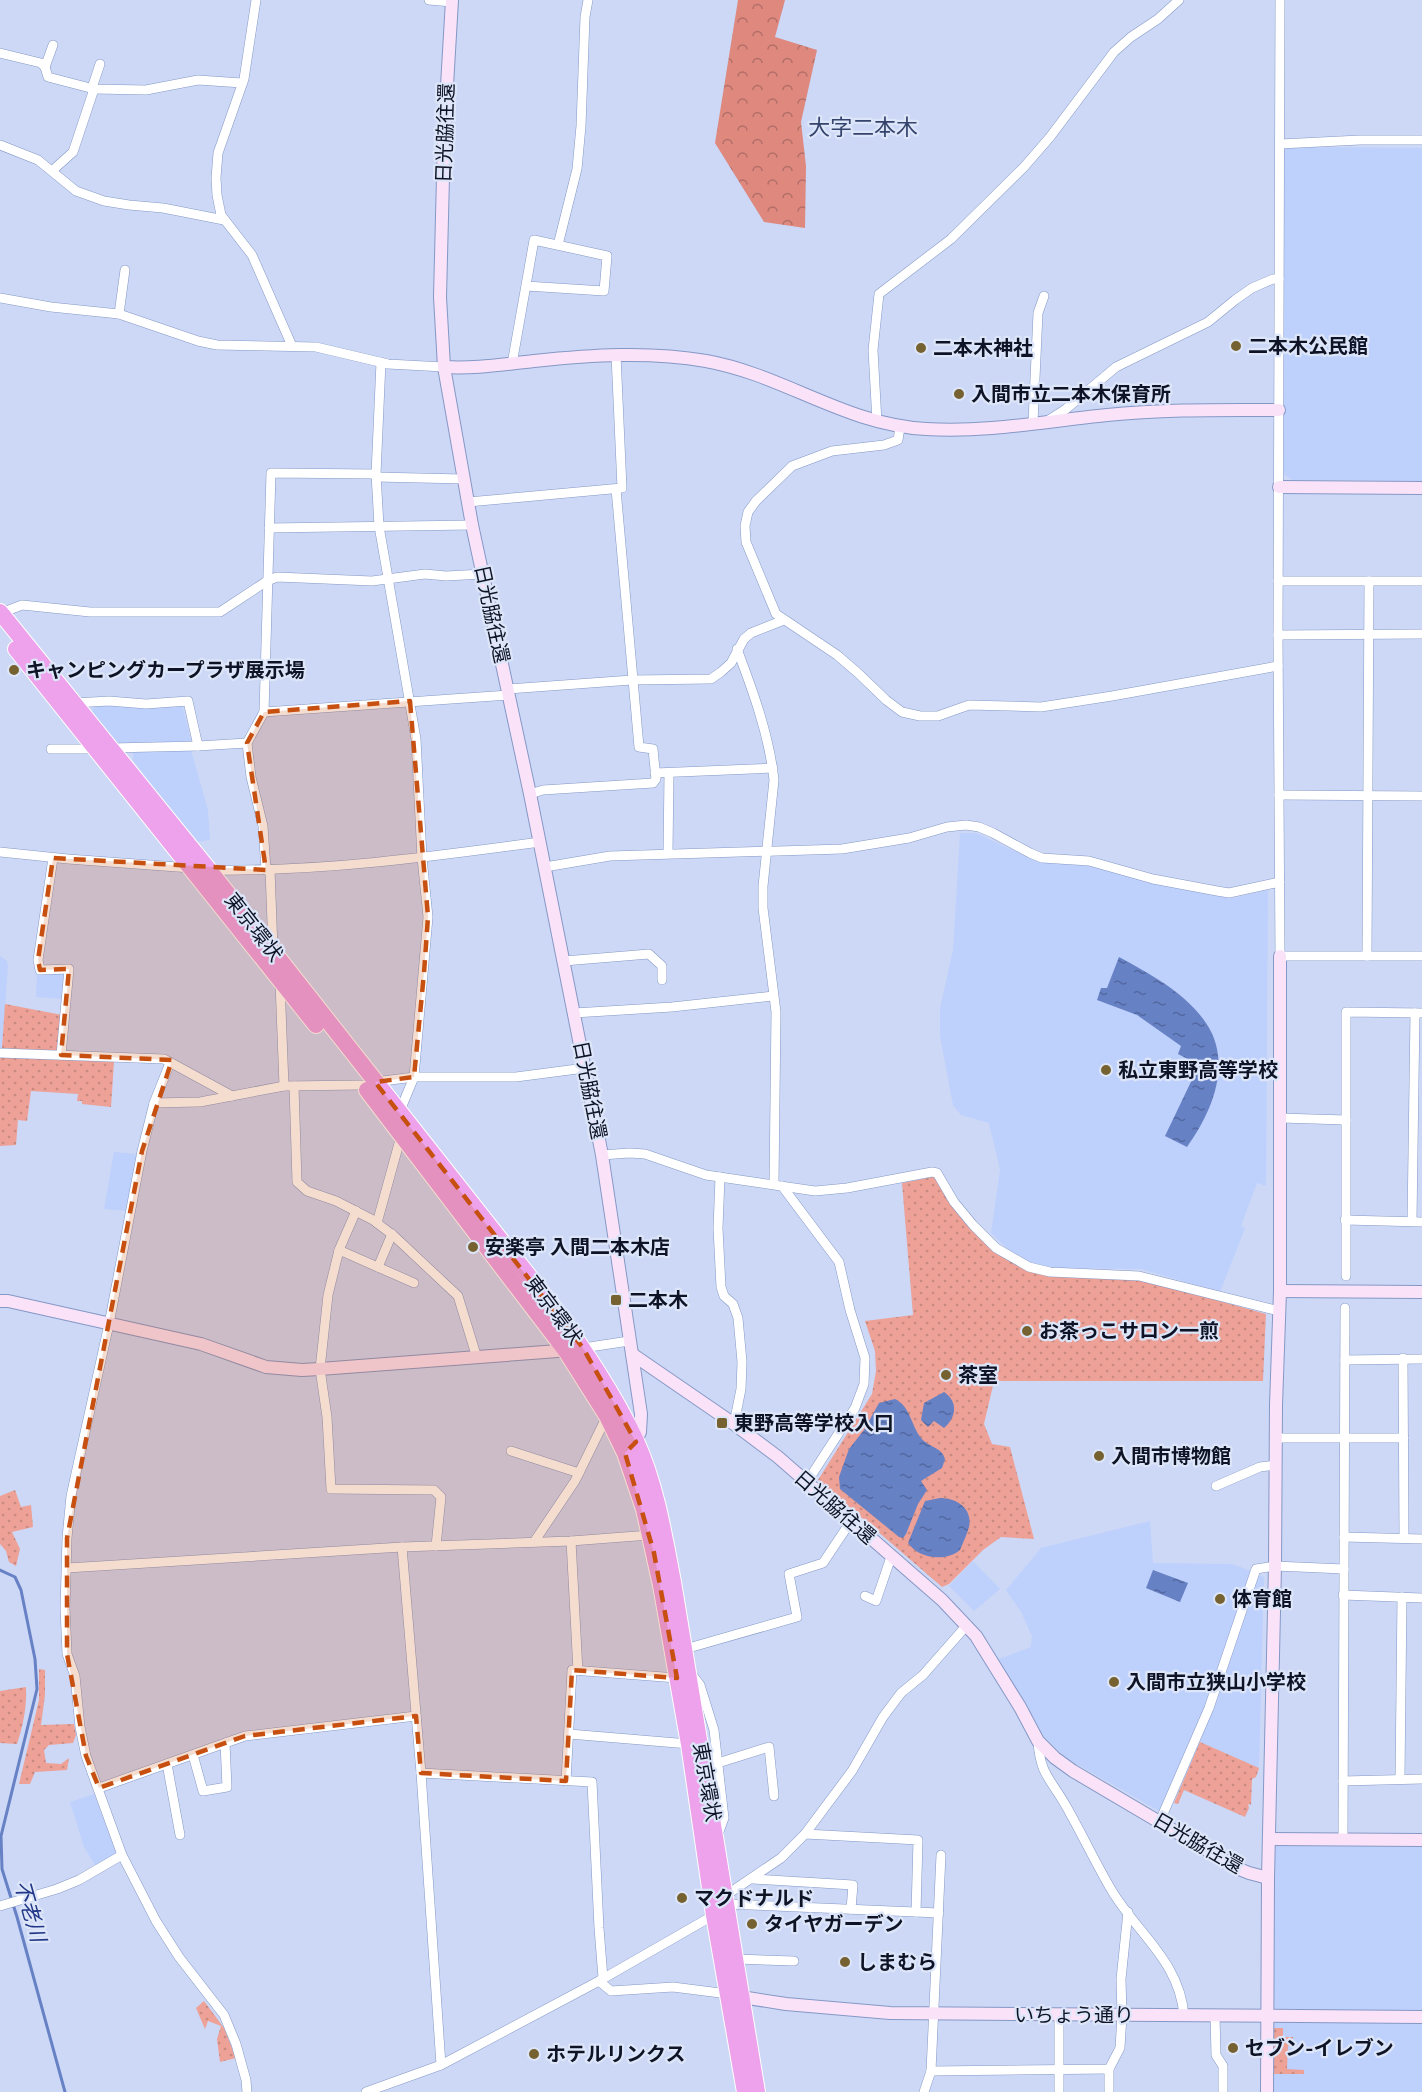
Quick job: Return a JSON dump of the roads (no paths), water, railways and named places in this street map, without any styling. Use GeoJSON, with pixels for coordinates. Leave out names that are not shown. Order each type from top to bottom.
{"type":"FeatureCollection","features":[{"type":"Feature","properties":{"kind":"highway","name":"東京環状"},"geometry":{"type":"LineString","coordinates":[[0,613],[75,703],[103,748],[188,867],[369,1084],[399,1113],[547,1299],[651,1483],[664,1533],[685,1649],[683,1674],[689,1744],[722,1905],[736,1959],[735,1996],[757,2092]]}},
{"type":"Feature","properties":{"kind":"highway","name":"東京環状"},"geometry":{"type":"LineString","coordinates":[[0,630],[209,870],[273,952],[369,1084],[401,1136],[574,1349],[607,1416],[631,1447],[635,1480],[683,1674],[716,1839],[745,2092]]}},
{"type":"Feature","properties":{"kind":"street"},"geometry":{"type":"LineString","coordinates":[[256,0],[242,83],[218,153],[217,195],[219,209],[224,220],[252,255],[292,346]]}},
{"type":"Feature","properties":{"kind":"street"},"geometry":{"type":"LineString","coordinates":[[429,0],[452,1]]}},
{"type":"Feature","properties":{"kind":"street"},"geometry":{"type":"LineString","coordinates":[[558,245],[577,169],[582,126],[585,17],[588,0]]}},
{"type":"Feature","properties":{"kind":"street"},"geometry":{"type":"LineString","coordinates":[[877,422],[873,350],[879,294],[951,239],[1037,152],[1114,52],[1179,0]]}},
{"type":"Feature","properties":{"kind":"street"},"geometry":{"type":"LineString","coordinates":[[1267,2092],[1268,1878],[1280,1291],[1278,580],[1280,0]]}},
{"type":"Feature","properties":{"kind":"street","name":"日光脇往還"},"geometry":{"type":"LineString","coordinates":[[452,1],[444,137],[440,286],[444,367],[472,525],[530,794],[602,1155],[632,1354],[734,1424],[807,1482],[967,1625],[994,1663],[1038,1741],[1047,1751],[1073,1771],[1239,1869],[1268,1878]]}},
{"type":"Feature","properties":{"kind":"street"},"geometry":{"type":"LineString","coordinates":[[45,67],[53,45]]}},
{"type":"Feature","properties":{"kind":"street"},"geometry":{"type":"LineString","coordinates":[[0,53],[41,63],[48,77],[93,88],[146,90],[198,80],[242,83]]}},
{"type":"Feature","properties":{"kind":"street"},"geometry":{"type":"LineString","coordinates":[[52,170],[73,152],[100,64]]}},
{"type":"Feature","properties":{"kind":"street"},"geometry":{"type":"LineString","coordinates":[[1280,144],[1422,140]]}},
{"type":"Feature","properties":{"kind":"street"},"geometry":{"type":"LineString","coordinates":[[0,145],[38,160],[76,191],[104,201],[136,207],[163,208],[224,220]]}},
{"type":"Feature","properties":{"kind":"street"},"geometry":{"type":"LineString","coordinates":[[512,364],[534,240],[608,256],[604,291],[526,286]]}},
{"type":"Feature","properties":{"kind":"street"},"geometry":{"type":"LineString","coordinates":[[119,314],[125,270]]}},
{"type":"Feature","properties":{"kind":"street"},"geometry":{"type":"LineString","coordinates":[[1047,421],[1066,409],[1116,367],[1208,322],[1252,288],[1273,279],[1279,279]]}},
{"type":"Feature","properties":{"kind":"street"},"geometry":{"type":"LineString","coordinates":[[1033,422],[1038,313],[1044,296]]}},
{"type":"Feature","properties":{"kind":"street"},"geometry":{"type":"LineString","coordinates":[[0,298],[44,306],[119,314],[198,341],[217,345],[316,347],[381,362],[476,367],[616,355],[685,358],[729,366],[779,383],[833,408],[900,427],[945,430],[1149,411],[1279,410]]}},
{"type":"Feature","properties":{"kind":"street"},"geometry":{"type":"LineString","coordinates":[[468,502],[622,488],[616,355]]}},
{"type":"Feature","properties":{"kind":"street"},"geometry":{"type":"LineString","coordinates":[[381,362],[376,475],[380,526],[416,739],[422,858],[428,917],[414,1077],[399,1113]]}},
{"type":"Feature","properties":{"kind":"street"},"geometry":{"type":"LineString","coordinates":[[900,427],[898,440],[884,445],[832,451],[792,466],[756,501],[748,512],[745,526],[746,542],[776,614],[837,655],[902,712],[920,716],[938,716],[969,705],[1041,707],[1278,666]]}},
{"type":"Feature","properties":{"kind":"street"},"geometry":{"type":"LineString","coordinates":[[273,952],[263,826],[251,777],[247,743],[264,712],[271,473],[464,479]]}},
{"type":"Feature","properties":{"kind":"street"},"geometry":{"type":"LineString","coordinates":[[1279,487],[1422,488]]}},
{"type":"Feature","properties":{"kind":"street"},"geometry":{"type":"LineString","coordinates":[[530,794],[543,790],[653,783],[656,779],[653,748],[639,747],[616,489]]}},
{"type":"Feature","properties":{"kind":"street"},"geometry":{"type":"LineString","coordinates":[[269,528],[472,525]]}},
{"type":"Feature","properties":{"kind":"street"},"geometry":{"type":"LineString","coordinates":[[0,613],[22,605],[90,612],[220,612],[267,581],[278,577],[372,581],[425,574],[446,576],[483,574]]}},
{"type":"Feature","properties":{"kind":"street"},"geometry":{"type":"LineString","coordinates":[[1278,580],[1422,581]]}},
{"type":"Feature","properties":{"kind":"street"},"geometry":{"type":"LineString","coordinates":[[1366,956],[1369,581]]}},
{"type":"Feature","properties":{"kind":"street"},"geometry":{"type":"LineString","coordinates":[[264,712],[632,680],[711,679],[731,663],[737,649],[751,633],[784,620]]}},
{"type":"Feature","properties":{"kind":"street"},"geometry":{"type":"LineString","coordinates":[[1278,634],[1422,634]]}},
{"type":"Feature","properties":{"kind":"street"},"geometry":{"type":"LineString","coordinates":[[737,649],[754,695],[773,768],[774,797],[763,886],[763,908],[776,1022],[778,1185],[839,1262],[850,1310],[865,1358],[864,1384],[855,1408],[807,1482]]}},
{"type":"Feature","properties":{"kind":"street"},"geometry":{"type":"LineString","coordinates":[[75,703],[188,702],[198,746]]}},
{"type":"Feature","properties":{"kind":"street"},"geometry":{"type":"LineString","coordinates":[[51,749],[247,743]]}},
{"type":"Feature","properties":{"kind":"street"},"geometry":{"type":"LineString","coordinates":[[655,773],[773,768]]}},
{"type":"Feature","properties":{"kind":"street"},"geometry":{"type":"LineString","coordinates":[[668,853],[669,773]]}},
{"type":"Feature","properties":{"kind":"street"},"geometry":{"type":"LineString","coordinates":[[1279,795],[1422,795]]}},
{"type":"Feature","properties":{"kind":"street"},"geometry":{"type":"LineString","coordinates":[[544,867],[610,856],[842,849],[909,838],[948,827],[966,825],[993,833],[1030,854],[1042,858],[1089,861],[1154,879],[1217,891],[1229,893],[1280,882]]}},
{"type":"Feature","properties":{"kind":"street"},"geometry":{"type":"LineString","coordinates":[[0,852],[209,870],[268,870],[422,858],[540,843]]}},
{"type":"Feature","properties":{"kind":"street"},"geometry":{"type":"LineString","coordinates":[[53,858],[38,960],[40,970],[69,969],[61,1055]]}},
{"type":"Feature","properties":{"kind":"street"},"geometry":{"type":"LineString","coordinates":[[564,960],[649,954],[662,966],[662,980]]}},
{"type":"Feature","properties":{"kind":"street"},"geometry":{"type":"LineString","coordinates":[[1280,956],[1422,956]]}},
{"type":"Feature","properties":{"kind":"street"},"geometry":{"type":"LineString","coordinates":[[280,980],[297,1182],[307,1191],[357,1211],[377,1223],[392,1234],[458,1296],[477,1358]]}},
{"type":"Feature","properties":{"kind":"street"},"geometry":{"type":"LineString","coordinates":[[574,1013],[672,1007],[773,996]]}},
{"type":"Feature","properties":{"kind":"street"},"geometry":{"type":"LineString","coordinates":[[1346,1276],[1346,1012],[1418,1013],[1412,1221]]}},
{"type":"Feature","properties":{"kind":"street"},"geometry":{"type":"LineString","coordinates":[[0,1053],[164,1059],[232,1096]]}},
{"type":"Feature","properties":{"kind":"street"},"geometry":{"type":"LineString","coordinates":[[170,1063],[153,1103],[142,1151],[109,1324],[71,1496],[65,1608],[67,1654],[75,1676],[80,1727],[86,1756],[123,1855],[167,1939],[224,2014],[236,2044],[247,2092]]}},
{"type":"Feature","properties":{"kind":"street"},"geometry":{"type":"LineString","coordinates":[[153,1103],[200,1102],[289,1086],[369,1084],[414,1077],[516,1077],[585,1068]]}},
{"type":"Feature","properties":{"kind":"street"},"geometry":{"type":"LineString","coordinates":[[1280,1118],[1346,1120]]}},
{"type":"Feature","properties":{"kind":"street"},"geometry":{"type":"LineString","coordinates":[[377,1223],[401,1136]]}},
{"type":"Feature","properties":{"kind":"street"},"geometry":{"type":"LineString","coordinates":[[602,1155],[645,1154],[694,1172],[815,1191],[847,1188],[932,1172],[938,1173],[954,1202],[973,1225],[996,1248],[1029,1267],[1050,1272],[1139,1276],[1279,1311]]}},
{"type":"Feature","properties":{"kind":"street"},"geometry":{"type":"LineString","coordinates":[[720,1177],[718,1228],[721,1287],[724,1296],[733,1304],[738,1318],[742,1362],[741,1389],[734,1424]]}},
{"type":"Feature","properties":{"kind":"street"},"geometry":{"type":"LineString","coordinates":[[357,1211],[339,1250],[328,1295],[321,1369],[327,1417],[331,1489],[435,1490],[441,1497],[436,1546]]}},
{"type":"Feature","properties":{"kind":"street"},"geometry":{"type":"LineString","coordinates":[[1345,1220],[1422,1221]]}},
{"type":"Feature","properties":{"kind":"street"},"geometry":{"type":"LineString","coordinates":[[378,1267],[392,1234]]}},
{"type":"Feature","properties":{"kind":"street"},"geometry":{"type":"LineString","coordinates":[[339,1250],[414,1283]]}},
{"type":"Feature","properties":{"kind":"street"},"geometry":{"type":"LineString","coordinates":[[1280,1291],[1422,1292]]}},
{"type":"Feature","properties":{"kind":"street"},"geometry":{"type":"LineString","coordinates":[[0,1301],[201,1344],[266,1367],[302,1370],[477,1358],[630,1341]]}},
{"type":"Feature","properties":{"kind":"street"},"geometry":{"type":"LineString","coordinates":[[1344,1840],[1345,1308]]}},
{"type":"Feature","properties":{"kind":"street"},"geometry":{"type":"LineString","coordinates":[[631,1447],[640,1432],[641,1414],[632,1354]]}},
{"type":"Feature","properties":{"kind":"street"},"geometry":{"type":"LineString","coordinates":[[1403,1358],[1404,1538]]}},
{"type":"Feature","properties":{"kind":"street"},"geometry":{"type":"LineString","coordinates":[[1345,1360],[1422,1359]]}},
{"type":"Feature","properties":{"kind":"street"},"geometry":{"type":"LineString","coordinates":[[534,1542],[579,1473],[607,1416]]}},
{"type":"Feature","properties":{"kind":"street"},"geometry":{"type":"LineString","coordinates":[[1276,1438],[1404,1438]]}},
{"type":"Feature","properties":{"kind":"street"},"geometry":{"type":"LineString","coordinates":[[511,1451],[579,1473]]}},
{"type":"Feature","properties":{"kind":"street"},"geometry":{"type":"LineString","coordinates":[[1216,1486],[1260,1467],[1276,1465]]}},
{"type":"Feature","properties":{"kind":"street"},"geometry":{"type":"LineString","coordinates":[[685,1649],[797,1617],[789,1574],[823,1563],[851,1521]]}},
{"type":"Feature","properties":{"kind":"street"},"geometry":{"type":"LineString","coordinates":[[67,1568],[402,1547],[571,1541],[650,1535]]}},
{"type":"Feature","properties":{"kind":"street"},"geometry":{"type":"LineString","coordinates":[[1344,1537],[1422,1539]]}},
{"type":"Feature","properties":{"kind":"street"},"geometry":{"type":"LineString","coordinates":[[571,1541],[578,1671]]}},
{"type":"Feature","properties":{"kind":"street"},"geometry":{"type":"LineString","coordinates":[[402,1547],[421,1773],[441,2065]]}},
{"type":"Feature","properties":{"kind":"street"},"geometry":{"type":"LineString","coordinates":[[865,1596],[876,1601],[891,1557]]}},
{"type":"Feature","properties":{"kind":"street"},"geometry":{"type":"LineString","coordinates":[[1160,1821],[1209,1708],[1256,1569],[1275,1566],[1344,1569]]}},
{"type":"Feature","properties":{"kind":"street"},"geometry":{"type":"LineString","coordinates":[[1343,1595],[1422,1598]]}},
{"type":"Feature","properties":{"kind":"street"},"geometry":{"type":"LineString","coordinates":[[1400,1778],[1402,1597]]}},
{"type":"Feature","properties":{"kind":"street"},"geometry":{"type":"LineString","coordinates":[[366,2092],[441,2065],[601,1979],[722,1905],[781,1858],[805,1834],[852,1771],[883,1717],[901,1693],[923,1675],[967,1625]]}},
{"type":"Feature","properties":{"kind":"street"},"geometry":{"type":"LineString","coordinates":[[566,1781],[572,1670],[683,1674],[700,1685],[714,1730],[724,1818],[716,1839]]}},
{"type":"Feature","properties":{"kind":"street"},"geometry":{"type":"LineString","coordinates":[[99,1788],[245,1736],[416,1716]]}},
{"type":"Feature","properties":{"kind":"street"},"geometry":{"type":"LineString","coordinates":[[569,1734],[689,1744]]}},
{"type":"Feature","properties":{"kind":"street"},"geometry":{"type":"LineString","coordinates":[[1038,1741],[1042,1768],[1065,1804],[1113,1893],[1170,1970],[1182,1996],[1184,2016]]}},
{"type":"Feature","properties":{"kind":"street"},"geometry":{"type":"LineString","coordinates":[[193,1755],[203,1791],[227,1787],[225,1743]]}},
{"type":"Feature","properties":{"kind":"street"},"geometry":{"type":"LineString","coordinates":[[718,1763],[770,1747],[774,1796]]}},
{"type":"Feature","properties":{"kind":"street"},"geometry":{"type":"LineString","coordinates":[[167,1764],[180,1835]]}},
{"type":"Feature","properties":{"kind":"street"},"geometry":{"type":"LineString","coordinates":[[421,1773],[592,1782],[601,1979],[611,1990],[673,1987],[735,1996]]}},
{"type":"Feature","properties":{"kind":"street"},"geometry":{"type":"LineString","coordinates":[[1344,1781],[1422,1779]]}},
{"type":"Feature","properties":{"kind":"street"},"geometry":{"type":"LineString","coordinates":[[805,1834],[918,1840],[916,1912]]}},
{"type":"Feature","properties":{"kind":"street"},"geometry":{"type":"LineString","coordinates":[[1269,1839],[1422,1840]]}},
{"type":"Feature","properties":{"kind":"street"},"geometry":{"type":"LineString","coordinates":[[4,1905],[79,1880],[123,1855]]}},
{"type":"Feature","properties":{"kind":"street"},"geometry":{"type":"LineString","coordinates":[[924,2092],[931,2071],[941,1855]]}},
{"type":"Feature","properties":{"kind":"street"},"geometry":{"type":"LineString","coordinates":[[753,1879],[853,1885],[851,1909]]}},
{"type":"Feature","properties":{"kind":"street"},"geometry":{"type":"LineString","coordinates":[[722,1905],[939,1913]]}},
{"type":"Feature","properties":{"kind":"street"},"geometry":{"type":"LineString","coordinates":[[1109,2092],[1109,2069],[1120,2048],[1121,1979],[1128,1912]]}},
{"type":"Feature","properties":{"kind":"street"},"geometry":{"type":"LineString","coordinates":[[736,1959],[794,1961]]}},
{"type":"Feature","properties":{"kind":"street","name":"いちょう通り"},"geometry":{"type":"LineString","coordinates":[[735,1996],[851,2011],[934,2014],[1422,2017]]}},
{"type":"Feature","properties":{"kind":"street"},"geometry":{"type":"LineString","coordinates":[[1059,2015],[1059,2092]]}},
{"type":"Feature","properties":{"kind":"street"},"geometry":{"type":"LineString","coordinates":[[1215,2016],[1216,2055],[1223,2066],[1223,2092]]}},
{"type":"Feature","properties":{"kind":"street"},"geometry":{"type":"LineString","coordinates":[[931,2071],[1109,2069]]}},
{"type":"Feature","properties":{"kind":"water"},"geometry":{"type":"Polygon","coordinates":[[[1119,957],[1178,993],[1198,1012],[1214,1038],[1218,1054],[1216,1087],[1204,1118],[1187,1147],[1165,1136],[1199,1065],[1178,1054],[1181,1046],[1137,1015],[1097,1000],[1101,988],[1107,988],[1119,957]]]}},
{"type":"Feature","properties":{"kind":"water"},"geometry":{"type":"Polygon","coordinates":[[[944,1392],[954,1405],[951,1420],[944,1428],[934,1421],[928,1427],[921,1420],[924,1403],[944,1392]]]}},
{"type":"Feature","properties":{"kind":"water"},"geometry":{"type":"Polygon","coordinates":[[[895,1399],[904,1406],[921,1438],[938,1449],[945,1459],[942,1468],[921,1481],[927,1490],[903,1538],[840,1489],[839,1477],[849,1449],[864,1430],[879,1403],[895,1399]]]}},
{"type":"Feature","properties":{"kind":"water"},"geometry":{"type":"Polygon","coordinates":[[[946,1498],[962,1505],[970,1520],[960,1550],[948,1556],[933,1557],[919,1553],[908,1543],[925,1501],[946,1498]]]}},
{"type":"Feature","properties":{"kind":"water"},"geometry":{"type":"Polygon","coordinates":[[[1153,1570],[1188,1583],[1180,1602],[1146,1588],[1153,1570]]]}},
{"type":"Feature","properties":{"kind":"waterway","name":"不老川"},"geometry":{"type":"LineString","coordinates":[[0,1570],[15,1577],[21,1590],[35,1659],[37,1689],[1,1836],[2,1869],[65,2092]]}},
{"type":"Feature","properties":{"kind":"place","name":"二本木公民館"},"geometry":{"type":"Point","coordinates":[1236,346]}},
{"type":"Feature","properties":{"kind":"place","name":"二本木神社"},"geometry":{"type":"Point","coordinates":[921,348]}},
{"type":"Feature","properties":{"kind":"place","name":"入間市立二本木保育所"},"geometry":{"type":"Point","coordinates":[959,394]}},
{"type":"Feature","properties":{"kind":"place","name":"キャンピングカープラザ展示場"},"geometry":{"type":"Point","coordinates":[14,670]}},
{"type":"Feature","properties":{"kind":"place","name":"私立東野高等学校"},"geometry":{"type":"Point","coordinates":[1106,1070]}},
{"type":"Feature","properties":{"kind":"place","name":"安楽亭 入間二本木店"},"geometry":{"type":"Point","coordinates":[473,1247]}},
{"type":"Feature","properties":{"kind":"place","name":"二本木"},"geometry":{"type":"Point","coordinates":[616,1300]}},
{"type":"Feature","properties":{"kind":"place","name":"お茶っこサロン一煎"},"geometry":{"type":"Point","coordinates":[1027,1331]}},
{"type":"Feature","properties":{"kind":"place","name":"茶室"},"geometry":{"type":"Point","coordinates":[946,1375]}},
{"type":"Feature","properties":{"kind":"place","name":"東野高等学校入口"},"geometry":{"type":"Point","coordinates":[722,1423]}},
{"type":"Feature","properties":{"kind":"place","name":"入間市博物館"},"geometry":{"type":"Point","coordinates":[1099,1456]}},
{"type":"Feature","properties":{"kind":"place","name":"体育館"},"geometry":{"type":"Point","coordinates":[1220,1599]}},
{"type":"Feature","properties":{"kind":"place","name":"入間市立狭山小学校"},"geometry":{"type":"Point","coordinates":[1114,1682]}},
{"type":"Feature","properties":{"kind":"place","name":"マクドナルド"},"geometry":{"type":"Point","coordinates":[682,1898]}},
{"type":"Feature","properties":{"kind":"place","name":"タイヤガーデン"},"geometry":{"type":"Point","coordinates":[752,1924]}},
{"type":"Feature","properties":{"kind":"place","name":"しまむら"},"geometry":{"type":"Point","coordinates":[845,1962]}},
{"type":"Feature","properties":{"kind":"place","name":"セブン-イレブン"},"geometry":{"type":"Point","coordinates":[1233,2048]}},
{"type":"Feature","properties":{"kind":"place","name":"ホテルリンクス"},"geometry":{"type":"Point","coordinates":[534,2054]}},
{"type":"Feature","properties":{"kind":"district","name":"大字二本木"},"geometry":{"type":"Point","coordinates":[863,127]}}]}
